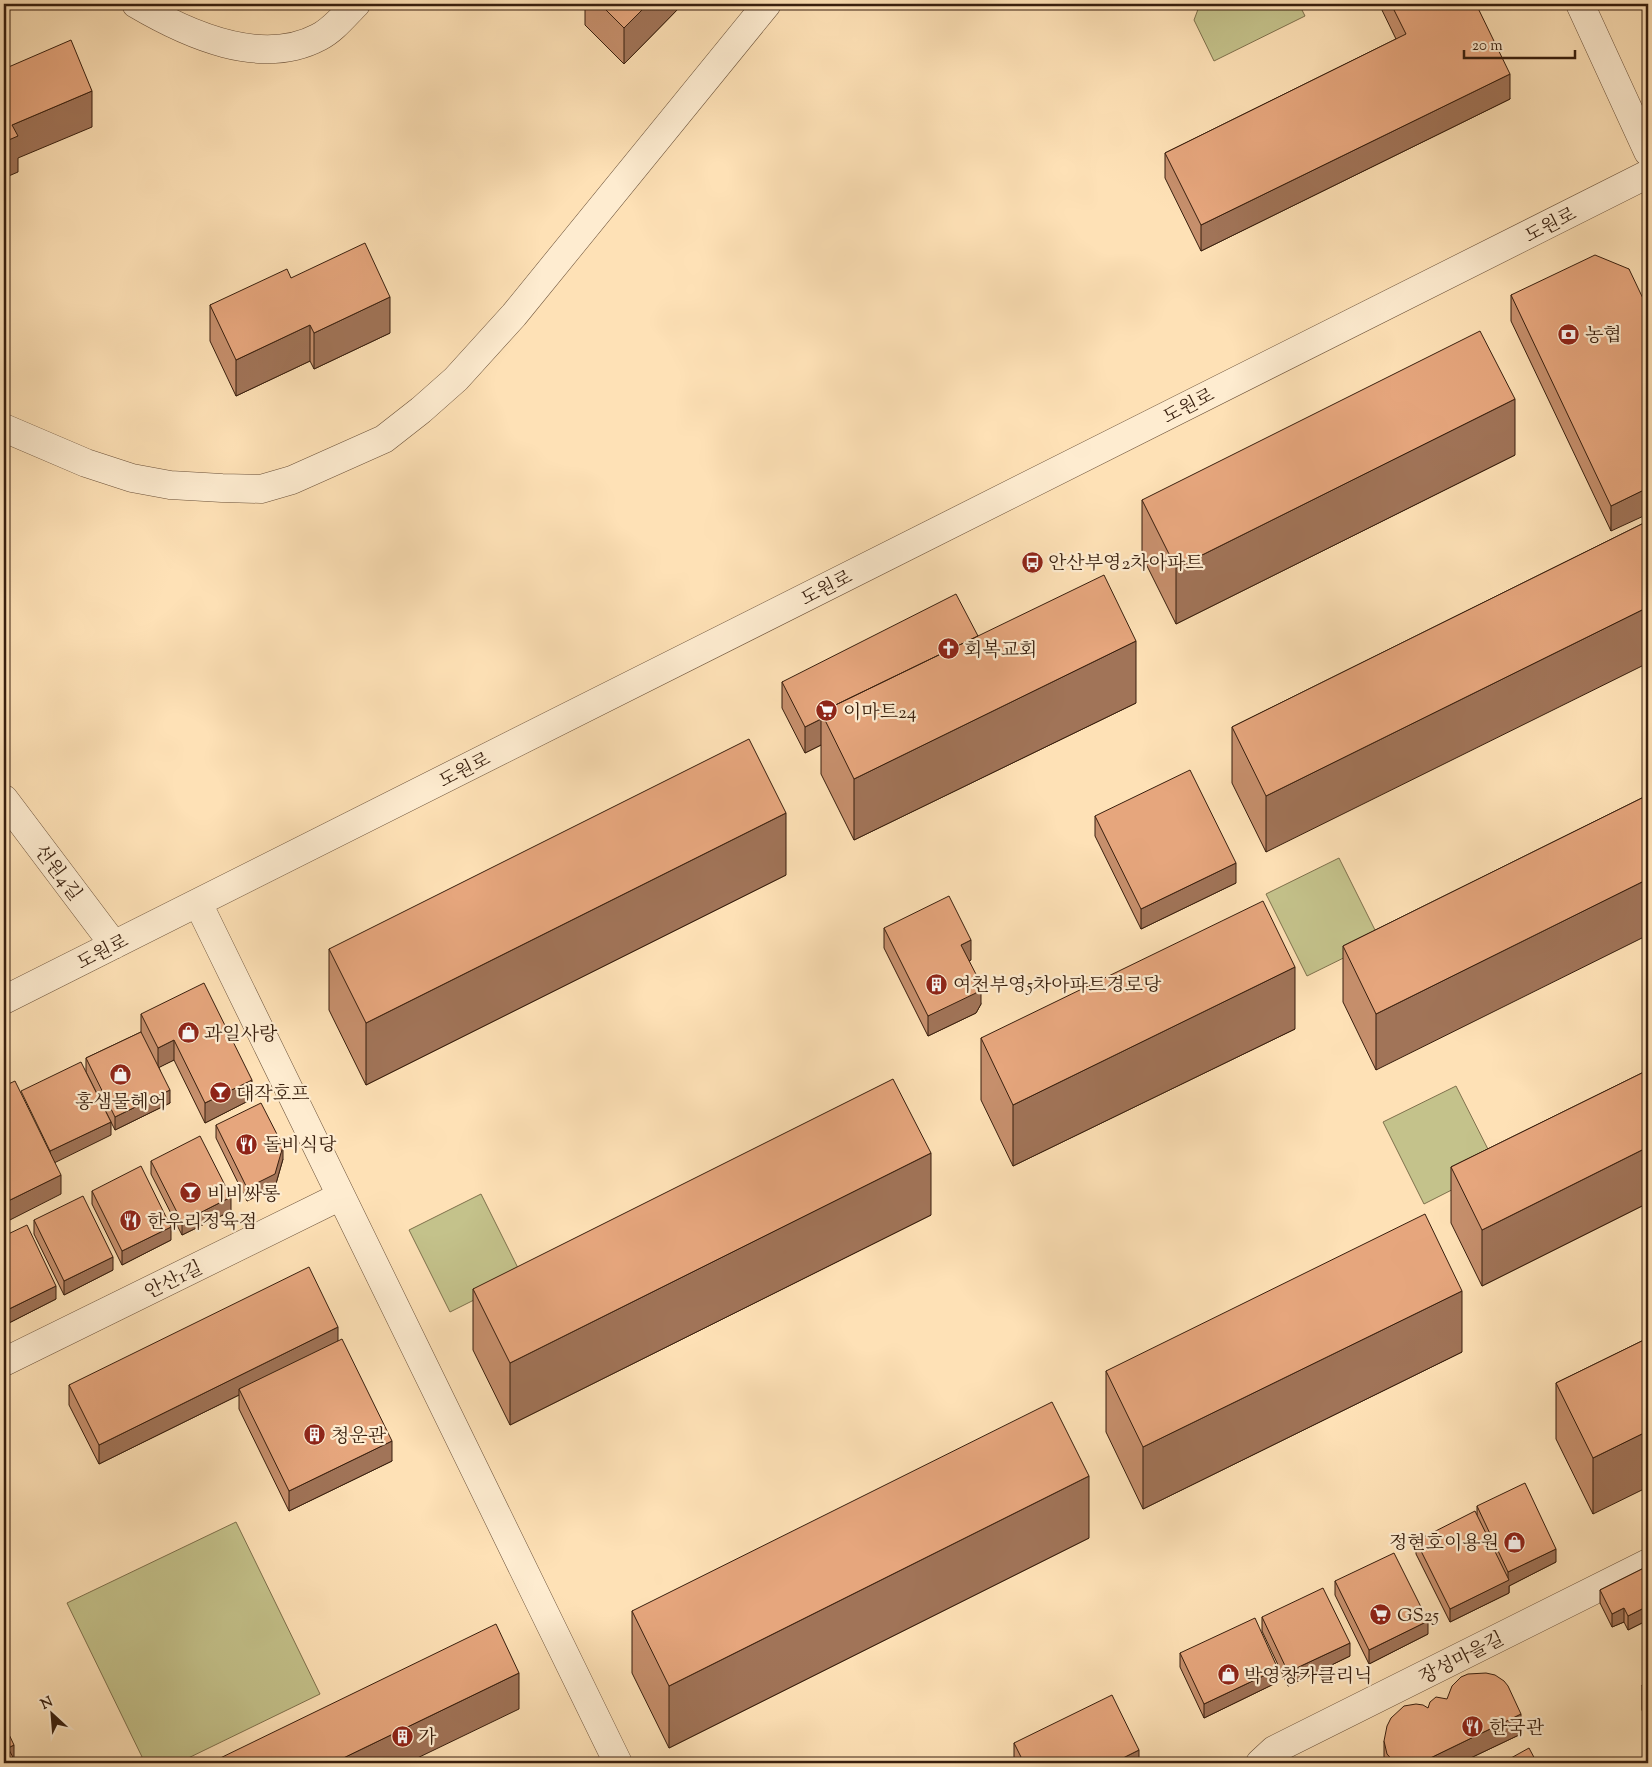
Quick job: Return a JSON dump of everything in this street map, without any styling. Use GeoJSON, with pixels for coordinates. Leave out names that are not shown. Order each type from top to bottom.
{"type":"FeatureCollection","features":[{"type":"Feature","properties":{"kind":"street"},"geometry":{"type":"LineString","coordinates":[[136,4],[190,32],[254,50],[290,49],[320,37],[356,4]]}},
{"type":"Feature","properties":{"kind":"street"},"geometry":{"type":"LineString","coordinates":[[4,428],[86,463],[132,478],[170,485],[222,488],[261,489],[292,480],[384,439],[456,379],[514,316],[767,4]]}},
{"type":"Feature","properties":{"kind":"street"},"geometry":{"type":"LineString","coordinates":[[1580,4],[1648,152]]}},
{"type":"Feature","properties":{"kind":"street","name":"도원로"},"geometry":{"type":"LineString","coordinates":[[4,1000],[1648,174]]}},
{"type":"Feature","properties":{"kind":"street","name":"선원4길"},"geometry":{"type":"LineString","coordinates":[[4,799],[114,945]]}},
{"type":"Feature","properties":{"kind":"street"},"geometry":{"type":"LineString","coordinates":[[198,902],[615,1762]]}},
{"type":"Feature","properties":{"kind":"street","name":"안산1길"},"geometry":{"type":"LineString","coordinates":[[4,1362],[341,1196]]}},
{"type":"Feature","properties":{"kind":"street","name":"장성마을길"},"geometry":{"type":"LineString","coordinates":[[1248,1763],[1267,1757],[1648,1563]]}},
{"type":"Feature","properties":{"kind":"shaded area"},"geometry":{"type":"Polygon","coordinates":[[[1200,4],[1299,4],[1305,16],[1214,61],[1194,20],[1200,4]]]}},
{"type":"Feature","properties":{"kind":"shaded area"},"geometry":{"type":"Polygon","coordinates":[[[1339,858],[1380,940],[1307,976],[1266,894],[1339,858]]]}},
{"type":"Feature","properties":{"kind":"shaded area"},"geometry":{"type":"Polygon","coordinates":[[[1456,1086],[1497,1167],[1424,1204],[1383,1122],[1456,1086]]]}},
{"type":"Feature","properties":{"kind":"shaded area"},"geometry":{"type":"Polygon","coordinates":[[[481,1194],[522,1276],[450,1312],[409,1230],[481,1194]]]}},
{"type":"Feature","properties":{"kind":"shaded area"},"geometry":{"type":"Polygon","coordinates":[[[236,1522],[320,1694],[178,1763],[145,1763],[67,1603],[236,1522]]]}},
{"type":"Feature","properties":{"kind":"building"},"geometry":{"type":"Polygon","coordinates":[[[600,4],[648,4],[624,28],[600,4]]]}},
{"type":"Feature","properties":{"kind":"building"},"geometry":{"type":"Polygon","coordinates":[[[1391,4],[1476,4],[1510,74],[1201,225],[1165,153],[1406,34],[1391,4]]]}},
{"type":"Feature","properties":{"kind":"building"},"geometry":{"type":"Polygon","coordinates":[[[71,40],[92,91],[12,125],[18,136],[4,142],[4,69],[71,40]]]}},
{"type":"Feature","properties":{"kind":"building"},"geometry":{"type":"Polygon","coordinates":[[[365,243],[390,297],[314,333],[310,325],[236,360],[210,305],[287,269],[291,278],[365,243]]]}},
{"type":"Feature","properties":{"kind":"building"},"geometry":{"type":"Polygon","coordinates":[[[1595,255],[1629,269],[1648,309],[1648,488],[1611,506],[1511,295],[1595,255]]]}},
{"type":"Feature","properties":{"kind":"building"},"geometry":{"type":"Polygon","coordinates":[[[1480,331],[1515,399],[1176,568],[1142,500],[1480,331]]]}},
{"type":"Feature","properties":{"kind":"building"},"geometry":{"type":"Polygon","coordinates":[[[1648,521],[1648,607],[1266,796],[1232,727],[1648,521]]]}},
{"type":"Feature","properties":{"kind":"building"},"geometry":{"type":"Polygon","coordinates":[[[1104,575],[1136,641],[854,779],[821,712],[1104,575]]]}},
{"type":"Feature","properties":{"kind":"building"},"geometry":{"type":"Polygon","coordinates":[[[956,594],[978,636],[821,712],[821,719],[805,727],[782,682],[956,594]]]}},
{"type":"Feature","properties":{"kind":"building"},"geometry":{"type":"Polygon","coordinates":[[[749,739],[786,813],[366,1023],[329,949],[749,739]]]}},
{"type":"Feature","properties":{"kind":"building"},"geometry":{"type":"Polygon","coordinates":[[[1190,770],[1236,863],[1141,909],[1095,816],[1190,770]]]}},
{"type":"Feature","properties":{"kind":"building"},"geometry":{"type":"Polygon","coordinates":[[[1648,795],[1648,879],[1376,1014],[1343,946],[1648,795]]]}},
{"type":"Feature","properties":{"kind":"building"},"geometry":{"type":"Polygon","coordinates":[[[4,845],[6,848],[4,865],[4,845]]]}},
{"type":"Feature","properties":{"kind":"building","name":"여천부영5차아파트경로당"},"geometry":{"type":"Polygon","coordinates":[[[949,896],[971,940],[961,945],[981,984],[976,993],[928,1016],[884,928],[949,896]]]}},
{"type":"Feature","properties":{"kind":"building"},"geometry":{"type":"Polygon","coordinates":[[[1263,901],[1295,967],[1013,1105],[981,1038],[1263,901]]]}},
{"type":"Feature","properties":{"kind":"building"},"geometry":{"type":"Polygon","coordinates":[[[204,983],[252,1080],[205,1103],[174,1040],[158,1048],[141,1014],[204,983]]]}},
{"type":"Feature","properties":{"kind":"building"},"geometry":{"type":"Polygon","coordinates":[[[141,1032],[170,1090],[115,1117],[86,1058],[141,1032]]]}},
{"type":"Feature","properties":{"kind":"building"},"geometry":{"type":"Polygon","coordinates":[[[81,1062],[111,1122],[50,1151],[21,1091],[81,1062]]]}},
{"type":"Feature","properties":{"kind":"building"},"geometry":{"type":"Polygon","coordinates":[[[1648,1070],[1648,1147],[1482,1230],[1451,1167],[1648,1070]]]}},
{"type":"Feature","properties":{"kind":"building"},"geometry":{"type":"Polygon","coordinates":[[[893,1079],[931,1153],[510,1363],[473,1289],[893,1079]]]}},
{"type":"Feature","properties":{"kind":"building"},"geometry":{"type":"Polygon","coordinates":[[[15,1081],[61,1175],[4,1203],[4,1086],[15,1081]]]}},
{"type":"Feature","properties":{"kind":"building"},"geometry":{"type":"Polygon","coordinates":[[[261,1103],[283,1146],[275,1174],[247,1188],[216,1125],[261,1103]]]}},
{"type":"Feature","properties":{"kind":"building"},"geometry":{"type":"Polygon","coordinates":[[[200,1136],[231,1197],[182,1222],[151,1161],[200,1136]]]}},
{"type":"Feature","properties":{"kind":"building"},"geometry":{"type":"Polygon","coordinates":[[[141,1166],[171,1227],[122,1251],[92,1191],[141,1166]]]}},
{"type":"Feature","properties":{"kind":"building"},"geometry":{"type":"Polygon","coordinates":[[[83,1196],[113,1257],[64,1281],[34,1220],[83,1196]]]}},
{"type":"Feature","properties":{"kind":"building"},"geometry":{"type":"Polygon","coordinates":[[[1425,1214],[1462,1291],[1143,1447],[1106,1371],[1425,1214]]]}},
{"type":"Feature","properties":{"kind":"building"},"geometry":{"type":"Polygon","coordinates":[[[27,1225],[56,1286],[5,1311],[4,1236],[27,1225]]]}},
{"type":"Feature","properties":{"kind":"building"},"geometry":{"type":"Polygon","coordinates":[[[309,1267],[338,1327],[99,1445],[69,1385],[309,1267]]]}},
{"type":"Feature","properties":{"kind":"building"},"geometry":{"type":"Polygon","coordinates":[[[1648,1338],[1648,1431],[1593,1458],[1556,1383],[1648,1338]]]}},
{"type":"Feature","properties":{"kind":"building","name":"청운관"},"geometry":{"type":"Polygon","coordinates":[[[342,1339],[392,1441],[289,1491],[239,1389],[342,1339]]]}},
{"type":"Feature","properties":{"kind":"building"},"geometry":{"type":"Polygon","coordinates":[[[1052,1402],[1089,1476],[669,1686],[632,1611],[1052,1402]]]}},
{"type":"Feature","properties":{"kind":"building"},"geometry":{"type":"Polygon","coordinates":[[[1525,1483],[1556,1549],[1508,1572],[1477,1506],[1525,1483]]]}},
{"type":"Feature","properties":{"kind":"building"},"geometry":{"type":"Polygon","coordinates":[[[1475,1511],[1509,1580],[1450,1609],[1416,1541],[1475,1511]]]}},
{"type":"Feature","properties":{"kind":"building"},"geometry":{"type":"Polygon","coordinates":[[[1394,1553],[1428,1621],[1369,1650],[1335,1581],[1394,1553]]]}},
{"type":"Feature","properties":{"kind":"building"},"geometry":{"type":"Polygon","coordinates":[[[1648,1566],[1648,1606],[1628,1616],[1624,1608],[1612,1614],[1600,1590],[1648,1566]]]}},
{"type":"Feature","properties":{"kind":"building"},"geometry":{"type":"Polygon","coordinates":[[[1323,1588],[1350,1643],[1288,1672],[1262,1617],[1323,1588]]]}},
{"type":"Feature","properties":{"kind":"building"},"geometry":{"type":"Polygon","coordinates":[[[1255,1618],[1278,1669],[1204,1704],[1180,1653],[1255,1618]]]}},
{"type":"Feature","properties":{"kind":"building"},"geometry":{"type":"Polygon","coordinates":[[[496,1624],[519,1673],[333,1763],[210,1763],[496,1624]]]}},
{"type":"Feature","properties":{"kind":"building","name":"한국관"},"geometry":{"type":"Polygon","coordinates":[[[1486,1673],[1495,1675],[1504,1681],[1521,1714],[1420,1763],[1395,1763],[1387,1754],[1384,1741],[1391,1718],[1404,1706],[1416,1704],[1428,1708],[1430,1702],[1436,1697],[1447,1699],[1452,1686],[1461,1677],[1468,1674],[1486,1673]]]}},
{"type":"Feature","properties":{"kind":"building"},"geometry":{"type":"Polygon","coordinates":[[[1648,1681],[1648,1698],[1642,1685],[1648,1681]]]}},
{"type":"Feature","properties":{"kind":"building"},"geometry":{"type":"Polygon","coordinates":[[[1112,1695],[1139,1750],[1113,1763],[1024,1763],[1014,1743],[1112,1695]]]}},
{"type":"Feature","properties":{"kind":"building"},"geometry":{"type":"Polygon","coordinates":[[[4,1726],[14,1745],[8,1748],[16,1763],[4,1763],[4,1726]]]}},
{"type":"Feature","properties":{"kind":"building"},"geometry":{"type":"Polygon","coordinates":[[[1529,1748],[1537,1763],[1502,1763],[1529,1748]]]}},
{"type":"Feature","properties":{"kind":"place","name":"농협"},"geometry":{"type":"Point","coordinates":[1569,334]}},
{"type":"Feature","properties":{"kind":"place","name":"안산부영2차아파트"},"geometry":{"type":"Point","coordinates":[1032,562]}},
{"type":"Feature","properties":{"kind":"place","name":"회복교회"},"geometry":{"type":"Point","coordinates":[948,649]}},
{"type":"Feature","properties":{"kind":"place","name":"이마트24"},"geometry":{"type":"Point","coordinates":[827,711]}},
{"type":"Feature","properties":{"kind":"place","name":"여천부영5차아파트경로당"},"geometry":{"type":"Point","coordinates":[937,984]}},
{"type":"Feature","properties":{"kind":"place","name":"과일사랑"},"geometry":{"type":"Point","coordinates":[188,1033]}},
{"type":"Feature","properties":{"kind":"place","name":"홍샘물헤어"},"geometry":{"type":"Point","coordinates":[121,1075]}},
{"type":"Feature","properties":{"kind":"place","name":"대작호프"},"geometry":{"type":"Point","coordinates":[220,1093]}},
{"type":"Feature","properties":{"kind":"place","name":"돌비식당"},"geometry":{"type":"Point","coordinates":[247,1144]}},
{"type":"Feature","properties":{"kind":"place","name":"비비싸롱"},"geometry":{"type":"Point","coordinates":[191,1193]}},
{"type":"Feature","properties":{"kind":"place","name":"한우리정육점"},"geometry":{"type":"Point","coordinates":[131,1221]}},
{"type":"Feature","properties":{"kind":"place","name":"청운관"},"geometry":{"type":"Point","coordinates":[315,1435]}},
{"type":"Feature","properties":{"kind":"place","name":"정현호이용원"},"geometry":{"type":"Point","coordinates":[1515,1542]}},
{"type":"Feature","properties":{"kind":"place","name":"GS25"},"geometry":{"type":"Point","coordinates":[1381,1614]}},
{"type":"Feature","properties":{"kind":"place","name":"박영창카클리닉"},"geometry":{"type":"Point","coordinates":[1228,1675]}},
{"type":"Feature","properties":{"kind":"place","name":"한국관"},"geometry":{"type":"Point","coordinates":[1473,1727]}},
{"type":"Feature","properties":{"kind":"place","name":"가"},"geometry":{"type":"Point","coordinates":[402,1736]}}]}
